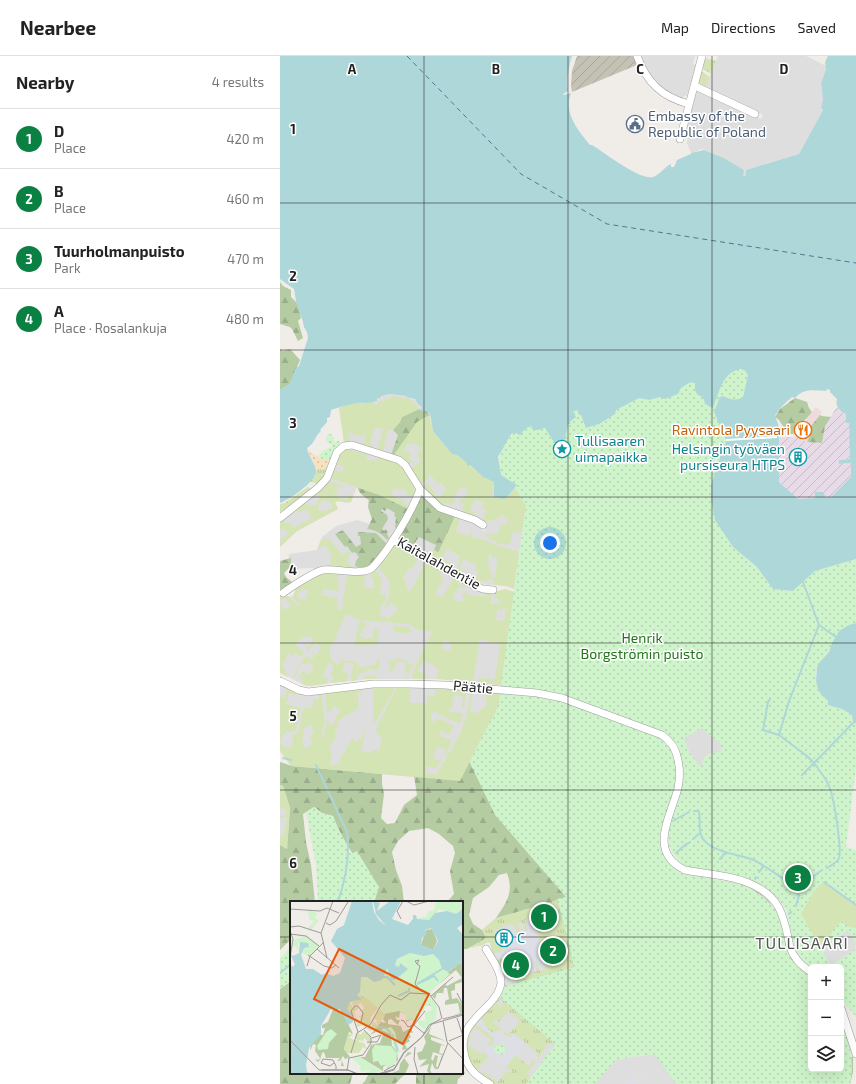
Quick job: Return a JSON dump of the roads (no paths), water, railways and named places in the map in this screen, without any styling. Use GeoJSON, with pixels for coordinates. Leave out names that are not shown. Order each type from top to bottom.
{"type":"FeatureCollection","features":[{"type":"Feature","properties":{"kind":"street"},"geometry":{"type":"LineString","coordinates":[[637,56],[647,76],[660,91],[676,101],[689,104]]}},
{"type":"Feature","properties":{"kind":"street"},"geometry":{"type":"LineString","coordinates":[[680,139],[702,56]]}},
{"type":"Feature","properties":{"kind":"street"},"geometry":{"type":"LineString","coordinates":[[695,86],[755,114]]}},
{"type":"Feature","properties":{"kind":"street"},"geometry":{"type":"LineString","coordinates":[[280,518],[320,487],[327,478],[337,452],[344,446],[352,446],[398,460],[407,469],[420,489],[440,508],[475,520],[484,526]]}},
{"type":"Feature","properties":{"kind":"street","name":"Kaitalahdentie"},"geometry":{"type":"LineString","coordinates":[[420,489],[393,540],[475,586],[493,590]]}},
{"type":"Feature","properties":{"kind":"street"},"geometry":{"type":"LineString","coordinates":[[282,593],[323,570],[347,570],[360,572],[369,570],[373,567],[393,540]]}},
{"type":"Feature","properties":{"kind":"street","name":"Päätie"},"geometry":{"type":"LineString","coordinates":[[280,681],[299,690],[308,692],[371,684],[408,684],[446,685],[537,693],[569,701],[662,735],[667,738],[675,748],[680,772],[678,788],[664,832],[664,843],[669,857],[685,870],[739,880],[757,887],[770,896],[780,907],[783,914],[794,957],[808,970]]}},
{"type":"Feature","properties":{"kind":"street"},"geometry":{"type":"LineString","coordinates":[[486,949],[499,972],[501,983],[495,996],[469,1026],[464,1037],[463,1048],[465,1059],[470,1069],[477,1076],[490,1084]]}},
{"type":"Feature","properties":{"kind":"street"},"geometry":{"type":"LineString","coordinates":[[844,1017],[856,1054]]}},
{"type":"Feature","properties":{"kind":"water"},"geometry":{"type":"Polygon","coordinates":[[[280,56],[572,56],[568,73],[568,91],[563,94],[571,93],[569,100],[570,114],[581,133],[590,145],[631,170],[647,177],[653,177],[658,175],[671,164],[671,167],[674,167],[677,160],[691,153],[704,150],[724,158],[744,170],[743,176],[746,176],[746,170],[799,154],[823,110],[821,108],[823,99],[821,83],[826,70],[825,62],[828,56],[856,56],[856,559],[815,571],[793,591],[773,589],[757,567],[733,547],[715,520],[711,499],[711,485],[726,440],[714,412],[720,397],[723,396],[733,400],[743,397],[748,375],[741,369],[730,374],[726,378],[722,384],[713,408],[705,404],[703,397],[697,393],[695,389],[695,382],[689,383],[681,388],[678,394],[665,399],[660,397],[649,400],[639,398],[616,410],[615,414],[599,424],[586,428],[581,415],[579,415],[577,410],[573,412],[576,417],[570,422],[571,424],[568,424],[565,440],[556,445],[545,428],[535,430],[531,428],[531,425],[520,435],[515,433],[511,434],[498,457],[501,475],[517,485],[504,499],[494,497],[494,482],[483,477],[470,465],[467,466],[467,463],[460,457],[452,454],[433,431],[430,414],[426,411],[420,411],[422,408],[415,399],[405,397],[408,396],[390,394],[377,398],[377,401],[341,407],[331,410],[330,417],[327,418],[327,422],[320,430],[321,431],[312,444],[307,448],[316,471],[312,480],[302,490],[280,503],[280,390],[290,384],[295,369],[299,366],[308,338],[296,301],[294,289],[280,279],[280,56]],[[809,390],[795,398],[792,397],[783,405],[775,416],[779,427],[779,482],[798,499],[815,498],[815,492],[824,492],[825,497],[831,497],[851,477],[851,463],[839,464],[839,460],[850,459],[849,423],[846,423],[846,414],[838,408],[837,399],[830,392],[830,390],[809,390]]]}},
{"type":"Feature","properties":{"kind":"water"},"geometry":{"type":"Polygon","coordinates":[[[856,623],[856,723],[853,723],[852,715],[842,709],[828,705],[828,701],[822,696],[818,689],[816,681],[818,664],[829,652],[839,631],[856,623]]]}},
{"type":"Feature","properties":{"kind":"waterway"},"geometry":{"type":"LineString","coordinates":[[779,735],[789,701],[819,625],[803,582]]}},
{"type":"Feature","properties":{"kind":"waterway"},"geometry":{"type":"LineString","coordinates":[[819,625],[836,637]]}},
{"type":"Feature","properties":{"kind":"waterway"},"geometry":{"type":"LineString","coordinates":[[770,699],[768,702],[763,730],[779,735],[814,763],[802,775]]}},
{"type":"Feature","properties":{"kind":"waterway"},"geometry":{"type":"LineString","coordinates":[[818,768],[814,763],[853,723]]}},
{"type":"Feature","properties":{"kind":"waterway"},"geometry":{"type":"LineString","coordinates":[[283,758],[291,760]]}},
{"type":"Feature","properties":{"kind":"waterway"},"geometry":{"type":"LineString","coordinates":[[316,765],[347,832],[348,849],[346,867],[338,901]]}},
{"type":"Feature","properties":{"kind":"waterway"},"geometry":{"type":"LineString","coordinates":[[819,770],[827,781],[832,794],[840,853],[838,860],[827,868]]}},
{"type":"Feature","properties":{"kind":"waterway"},"geometry":{"type":"LineString","coordinates":[[694,811],[698,811],[700,815],[701,836],[707,843],[718,850],[751,859],[782,878],[800,886],[822,870]]}},
{"type":"Feature","properties":{"kind":"waterway"},"geometry":{"type":"LineString","coordinates":[[673,821],[689,812]]}},
{"type":"Feature","properties":{"kind":"waterway"},"geometry":{"type":"LineString","coordinates":[[693,839],[700,833]]}},
{"type":"Feature","properties":{"kind":"waterway"},"geometry":{"type":"LineString","coordinates":[[676,853],[689,843]]}},
{"type":"Feature","properties":{"kind":"waterway"},"geometry":{"type":"LineString","coordinates":[[720,859],[725,853]]}},
{"type":"Feature","properties":{"kind":"waterway"},"geometry":{"type":"LineString","coordinates":[[759,872],[764,866]]}},
{"type":"Feature","properties":{"kind":"waterway"},"geometry":{"type":"LineString","coordinates":[[824,882],[856,905]]}},
{"type":"Feature","properties":{"kind":"waterway"},"geometry":{"type":"LineString","coordinates":[[796,906],[799,895]]}},
{"type":"Feature","properties":{"kind":"waterway"},"geometry":{"type":"LineString","coordinates":[[280,973],[290,965]]}},
{"type":"Feature","properties":{"kind":"place","name":"Embassy of the Republic of Poland"},"geometry":{"type":"Point","coordinates":[635,124]}},
{"type":"Feature","properties":{"kind":"place","name":"Ravintola Pyysaari"},"geometry":{"type":"Point","coordinates":[803,430]}},
{"type":"Feature","properties":{"kind":"place","name":"Tullisaaren uimapaikka"},"geometry":{"type":"Point","coordinates":[562,449]}},
{"type":"Feature","properties":{"kind":"place","name":"Helsingin työväen pursiseura HTPS"},"geometry":{"type":"Point","coordinates":[798,457]}},
{"type":"Feature","properties":{"kind":"place","name":"Tuurholmanpuisto"},"geometry":{"type":"Point","coordinates":[798,878]}},
{"type":"Feature","properties":{"kind":"place","name":"D"},"geometry":{"type":"Point","coordinates":[544,917]}},
{"type":"Feature","properties":{"kind":"place","name":"C"},"geometry":{"type":"Point","coordinates":[504,938]}},
{"type":"Feature","properties":{"kind":"place","name":"B"},"geometry":{"type":"Point","coordinates":[553,951]}},
{"type":"Feature","properties":{"kind":"place","name":"A"},"geometry":{"type":"Point","coordinates":[516,965]}},
{"type":"Feature","properties":{"kind":"district","name":"TULLISAARI"},"geometry":{"type":"Point","coordinates":[802,943]}},
{"type":"Feature","properties":{"kind":"park label","name":"Henrik Borgströmin puisto"},"geometry":{"type":"Point","coordinates":[642,646]}}]}
